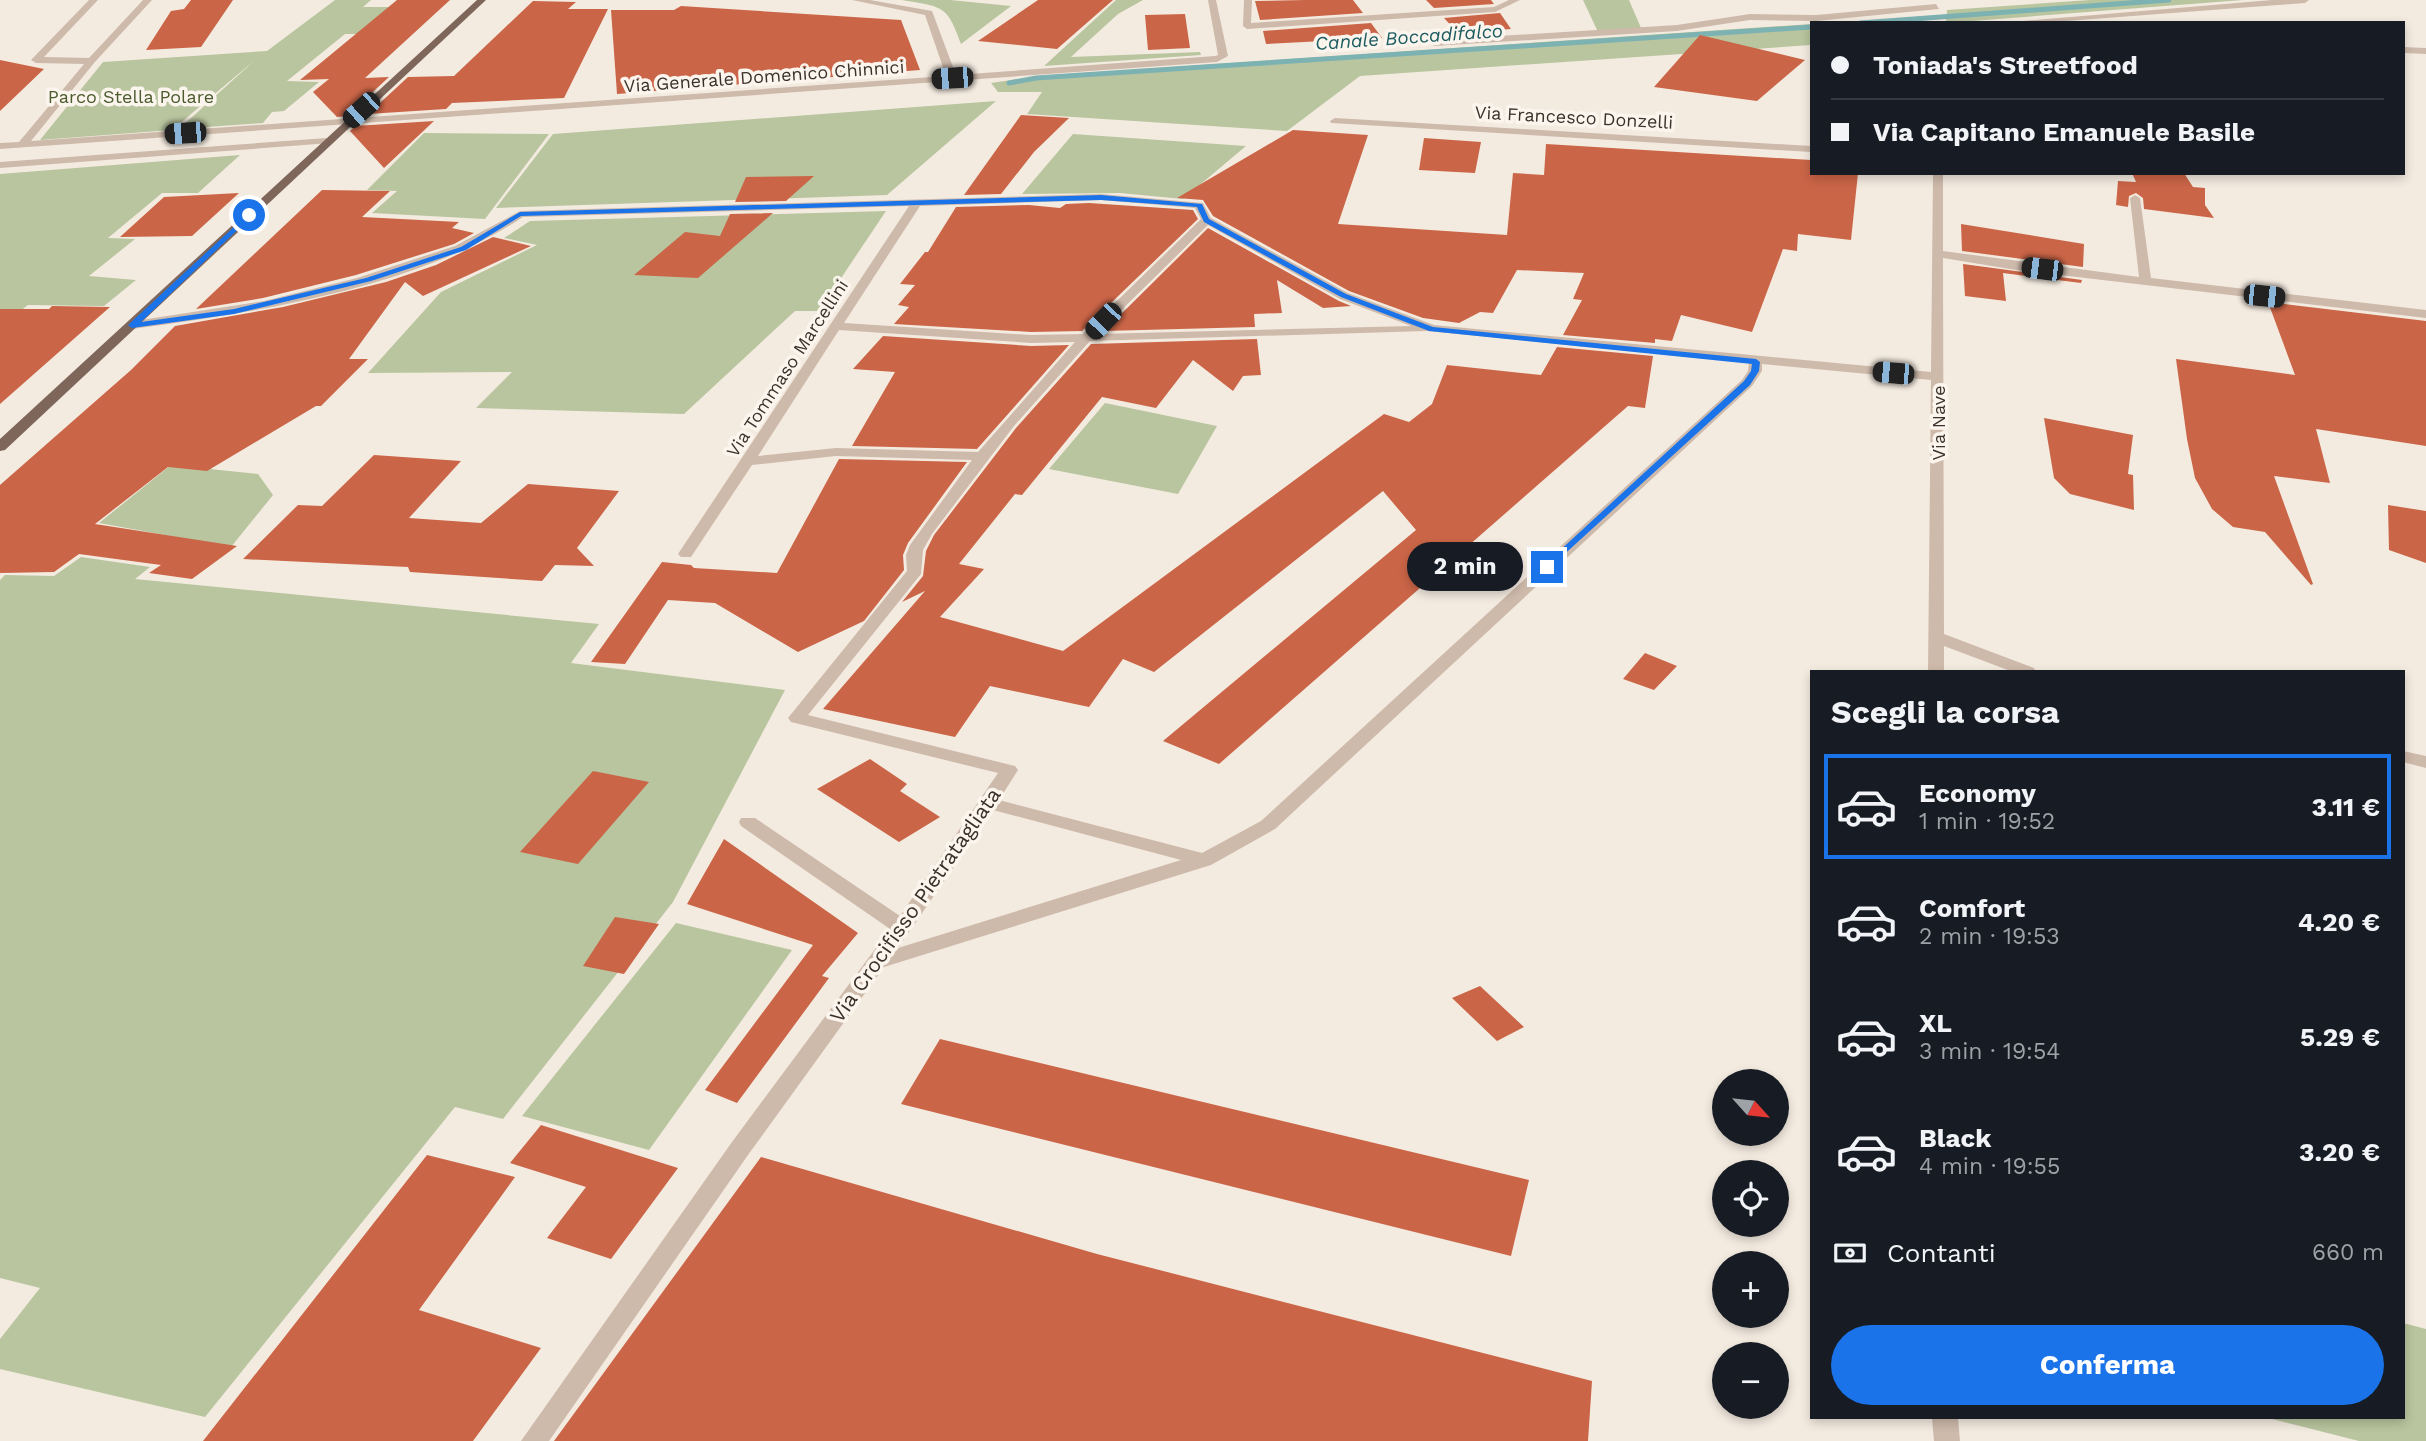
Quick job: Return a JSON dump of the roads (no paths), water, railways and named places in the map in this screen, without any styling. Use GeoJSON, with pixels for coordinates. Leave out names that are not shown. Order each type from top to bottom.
{"type":"FeatureCollection","features":[{"type":"Feature","properties":{"kind":"main road"},"geometry":{"type":"LineString","coordinates":[[0,447],[482,0]]}},
{"type":"Feature","properties":{"kind":"street"},"geometry":{"type":"LineString","coordinates":[[91,61],[36,60],[94,0]]}},
{"type":"Feature","properties":{"kind":"street"},"geometry":{"type":"LineString","coordinates":[[22,145],[91,61],[148,0]]}},
{"type":"Feature","properties":{"kind":"street"},"geometry":{"type":"LineString","coordinates":[[856,0],[929,13],[952,78]]}},
{"type":"Feature","properties":{"kind":"street","name":"Via Generale Domenico Chinnici"},"geometry":{"type":"LineString","coordinates":[[0,146],[1206,61],[1223,56],[1212,0]]}},
{"type":"Feature","properties":{"kind":"street"},"geometry":{"type":"LineString","coordinates":[[1248,0],[1247,26],[1378,13],[1495,9],[1516,0]]}},
{"type":"Feature","properties":{"kind":"street"},"geometry":{"type":"LineString","coordinates":[[2029,21],[2305,0]]}},
{"type":"Feature","properties":{"kind":"street"},"geometry":{"type":"LineString","coordinates":[[1434,43],[1685,27],[1751,17],[1816,18],[1936,8]]}},
{"type":"Feature","properties":{"kind":"street"},"geometry":{"type":"LineString","coordinates":[[2405,50],[2426,51]]}},
{"type":"Feature","properties":{"kind":"street","name":"Via Francesco Donzelli"},"geometry":{"type":"LineString","coordinates":[[1335,121],[1810,149]]}},
{"type":"Feature","properties":{"kind":"street"},"geometry":{"type":"LineString","coordinates":[[0,156],[337,133]]}},
{"type":"Feature","properties":{"kind":"street"},"geometry":{"type":"LineString","coordinates":[[0,165],[327,141]]}},
{"type":"Feature","properties":{"kind":"street","name":"Via Nave"},"geometry":{"type":"LineString","coordinates":[[1936,670],[1940,254],[1938,175]]}},
{"type":"Feature","properties":{"kind":"street"},"geometry":{"type":"LineString","coordinates":[[132,325],[234,312],[368,280],[463,249],[520,214],[1101,197],[1199,205],[1206,220],[1344,296],[1432,329]]}},
{"type":"Feature","properties":{"kind":"street"},"geometry":{"type":"LineString","coordinates":[[2135,198],[2145,281]]}},
{"type":"Feature","properties":{"kind":"street","name":"Via Tommaso Marcellini"},"geometry":{"type":"LineString","coordinates":[[686,554],[917,202]]}},
{"type":"Feature","properties":{"kind":"street","name":"Via Crocifisso Pietratagliata"},"geometry":{"type":"LineString","coordinates":[[534,1441],[769,1108],[877,962],[989,803],[1009,769],[797,718],[915,571],[914,550],[981,456],[1022,406],[1149,274],[1206,220]]}},
{"type":"Feature","properties":{"kind":"street"},"geometry":{"type":"LineString","coordinates":[[1940,254],[2426,314]]}},
{"type":"Feature","properties":{"kind":"street"},"geometry":{"type":"LineString","coordinates":[[836,326],[1031,339],[1432,329],[1756,362],[1939,377]]}},
{"type":"Feature","properties":{"kind":"street"},"geometry":{"type":"LineString","coordinates":[[877,962],[1204,860],[1268,825],[1747,383],[1755,371],[1756,362]]}},
{"type":"Feature","properties":{"kind":"street"},"geometry":{"type":"LineString","coordinates":[[747,461],[836,452],[981,456]]}},
{"type":"Feature","properties":{"kind":"street"},"geometry":{"type":"LineString","coordinates":[[1937,637],[2023,670]]}},
{"type":"Feature","properties":{"kind":"street"},"geometry":{"type":"LineString","coordinates":[[2405,757],[2426,762]]}},
{"type":"Feature","properties":{"kind":"street"},"geometry":{"type":"LineString","coordinates":[[989,803],[1204,860]]}},
{"type":"Feature","properties":{"kind":"street"},"geometry":{"type":"LineString","coordinates":[[748,822],[901,927]]}},
{"type":"Feature","properties":{"kind":"street"},"geometry":{"type":"LineString","coordinates":[[1945,1419],[1947,1441]]}},
{"type":"Feature","properties":{"kind":"waterway","name":"Canale Boccadifalco"},"geometry":{"type":"LineString","coordinates":[[1887,21],[2169,0]]}},
{"type":"Feature","properties":{"kind":"waterway","name":"Canale Boccadifalco"},"geometry":{"type":"LineString","coordinates":[[1009,83],[1036,78],[1810,27]]}},
{"type":"Feature","properties":{"kind":"park label","name":"Parco Stella Polare"},"geometry":{"type":"Point","coordinates":[131,96]}}]}
